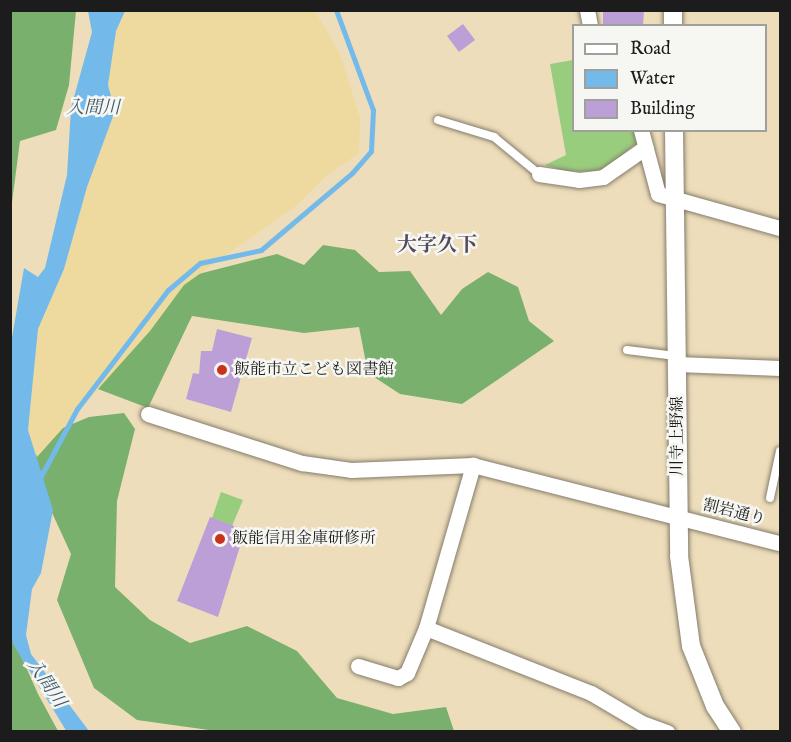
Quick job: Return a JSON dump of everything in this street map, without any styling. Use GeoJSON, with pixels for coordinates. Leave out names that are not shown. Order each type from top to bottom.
{"type":"FeatureCollection","features":[{"type":"Feature","properties":{"kind":"street"},"geometry":{"type":"LineString","coordinates":[[642,132],[657,194],[780,228]]}},
{"type":"Feature","properties":{"kind":"street","name":"川寺上野線"},"geometry":{"type":"LineString","coordinates":[[674,132],[679,556],[691,646],[715,706],[732,732]]}},
{"type":"Feature","properties":{"kind":"street"},"geometry":{"type":"LineString","coordinates":[[539,174],[579,180],[603,177],[646,147]]}},
{"type":"Feature","properties":{"kind":"street"},"geometry":{"type":"LineString","coordinates":[[677,360],[780,368]]}},
{"type":"Feature","properties":{"kind":"street","name":"割岩通り"},"geometry":{"type":"LineString","coordinates":[[148,414],[302,464],[351,470],[473,465],[780,543]]}},
{"type":"Feature","properties":{"kind":"street"},"geometry":{"type":"LineString","coordinates":[[358,666],[398,678],[407,673],[426,628],[473,465]]}},
{"type":"Feature","properties":{"kind":"street"},"geometry":{"type":"LineString","coordinates":[[426,628],[591,693],[642,723],[667,732]]}},
{"type":"Feature","properties":{"kind":"lane"},"geometry":{"type":"LineString","coordinates":[[438,120],[494,137],[539,174]]}},
{"type":"Feature","properties":{"kind":"lane"},"geometry":{"type":"LineString","coordinates":[[627,350],[677,360]]}},
{"type":"Feature","properties":{"kind":"lane"},"geometry":{"type":"LineString","coordinates":[[770,498],[780,451]]}},
{"type":"Feature","properties":{"kind":"green space"},"geometry":{"type":"Polygon","coordinates":[[[11,10],[76,11],[69,85],[56,130],[20,141],[11,210],[11,10]]]}},
{"type":"Feature","properties":{"kind":"green space"},"geometry":{"type":"Polygon","coordinates":[[[572,60],[572,132],[637,132],[639,141],[602,172],[565,171],[545,165],[566,155],[550,64],[572,60]]]}},
{"type":"Feature","properties":{"kind":"green space"},"geometry":{"type":"Polygon","coordinates":[[[323,245],[355,250],[379,272],[410,271],[441,315],[462,289],[488,272],[518,287],[529,321],[554,341],[462,404],[400,394],[368,373],[359,327],[304,333],[192,316],[148,408],[98,389],[183,278],[277,254],[304,265],[323,245]]]}},
{"type":"Feature","properties":{"kind":"green space"},"geometry":{"type":"Polygon","coordinates":[[[124,413],[135,429],[117,501],[115,587],[150,620],[190,643],[247,626],[297,651],[337,698],[393,714],[446,707],[454,731],[223,732],[137,720],[94,688],[57,600],[71,554],[32,469],[41,437],[89,417],[124,413]]]}},
{"type":"Feature","properties":{"kind":"green space"},"geometry":{"type":"Polygon","coordinates":[[[221,492],[243,500],[232,526],[212,518],[221,492]]]}},
{"type":"Feature","properties":{"kind":"green space"},"geometry":{"type":"Polygon","coordinates":[[[10,631],[38,694],[58,731],[11,731],[10,631]]]}},
{"type":"Feature","properties":{"kind":"sand"},"geometry":{"type":"Polygon","coordinates":[[[125,11],[315,11],[340,54],[360,118],[359,153],[325,177],[297,205],[184,285],[150,331],[37,457],[28,430],[38,329],[64,269],[87,187],[115,111],[108,85],[116,31],[125,11]]]}},
{"type":"Feature","properties":{"kind":"water","name":"入間川"},"geometry":{"type":"Polygon","coordinates":[[[88,11],[125,11],[116,31],[108,85],[115,111],[87,187],[64,269],[38,329],[28,430],[53,510],[41,573],[32,589],[26,635],[31,654],[89,731],[67,732],[13,644],[11,632],[10,349],[24,268],[38,277],[45,268],[67,175],[71,108],[92,32],[88,11]]]}},
{"type":"Feature","properties":{"kind":"building"},"geometry":{"type":"Polygon","coordinates":[[[603,10],[644,10],[643,24],[603,24],[603,10]]]}},
{"type":"Feature","properties":{"kind":"building"},"geometry":{"type":"Polygon","coordinates":[[[463,24],[475,40],[459,52],[447,36],[463,24]]]}},
{"type":"Feature","properties":{"kind":"building","name":"飯能市立こども図書館"},"geometry":{"type":"Polygon","coordinates":[[[217,329],[252,338],[231,412],[186,399],[193,373],[199,374],[201,351],[212,351],[217,329]]]}},
{"type":"Feature","properties":{"kind":"building"},"geometry":{"type":"Polygon","coordinates":[[[210,517],[245,530],[218,617],[177,601],[210,517]]]}},
{"type":"Feature","properties":{"kind":"waterway","name":"入間川"},"geometry":{"type":"LineString","coordinates":[[40,478],[77,409],[168,290],[200,263],[261,250],[352,173],[371,151],[373,110],[336,10]]}},
{"type":"Feature","properties":{"kind":"place","name":"飯能市立こども図書館"},"geometry":{"type":"Point","coordinates":[222,370]}},
{"type":"Feature","properties":{"kind":"place","name":"飯能信用金庫研修所"},"geometry":{"type":"Point","coordinates":[220,539]}},
{"type":"Feature","properties":{"kind":"district","name":"大字久下"},"geometry":{"type":"Point","coordinates":[437,245]}}]}
